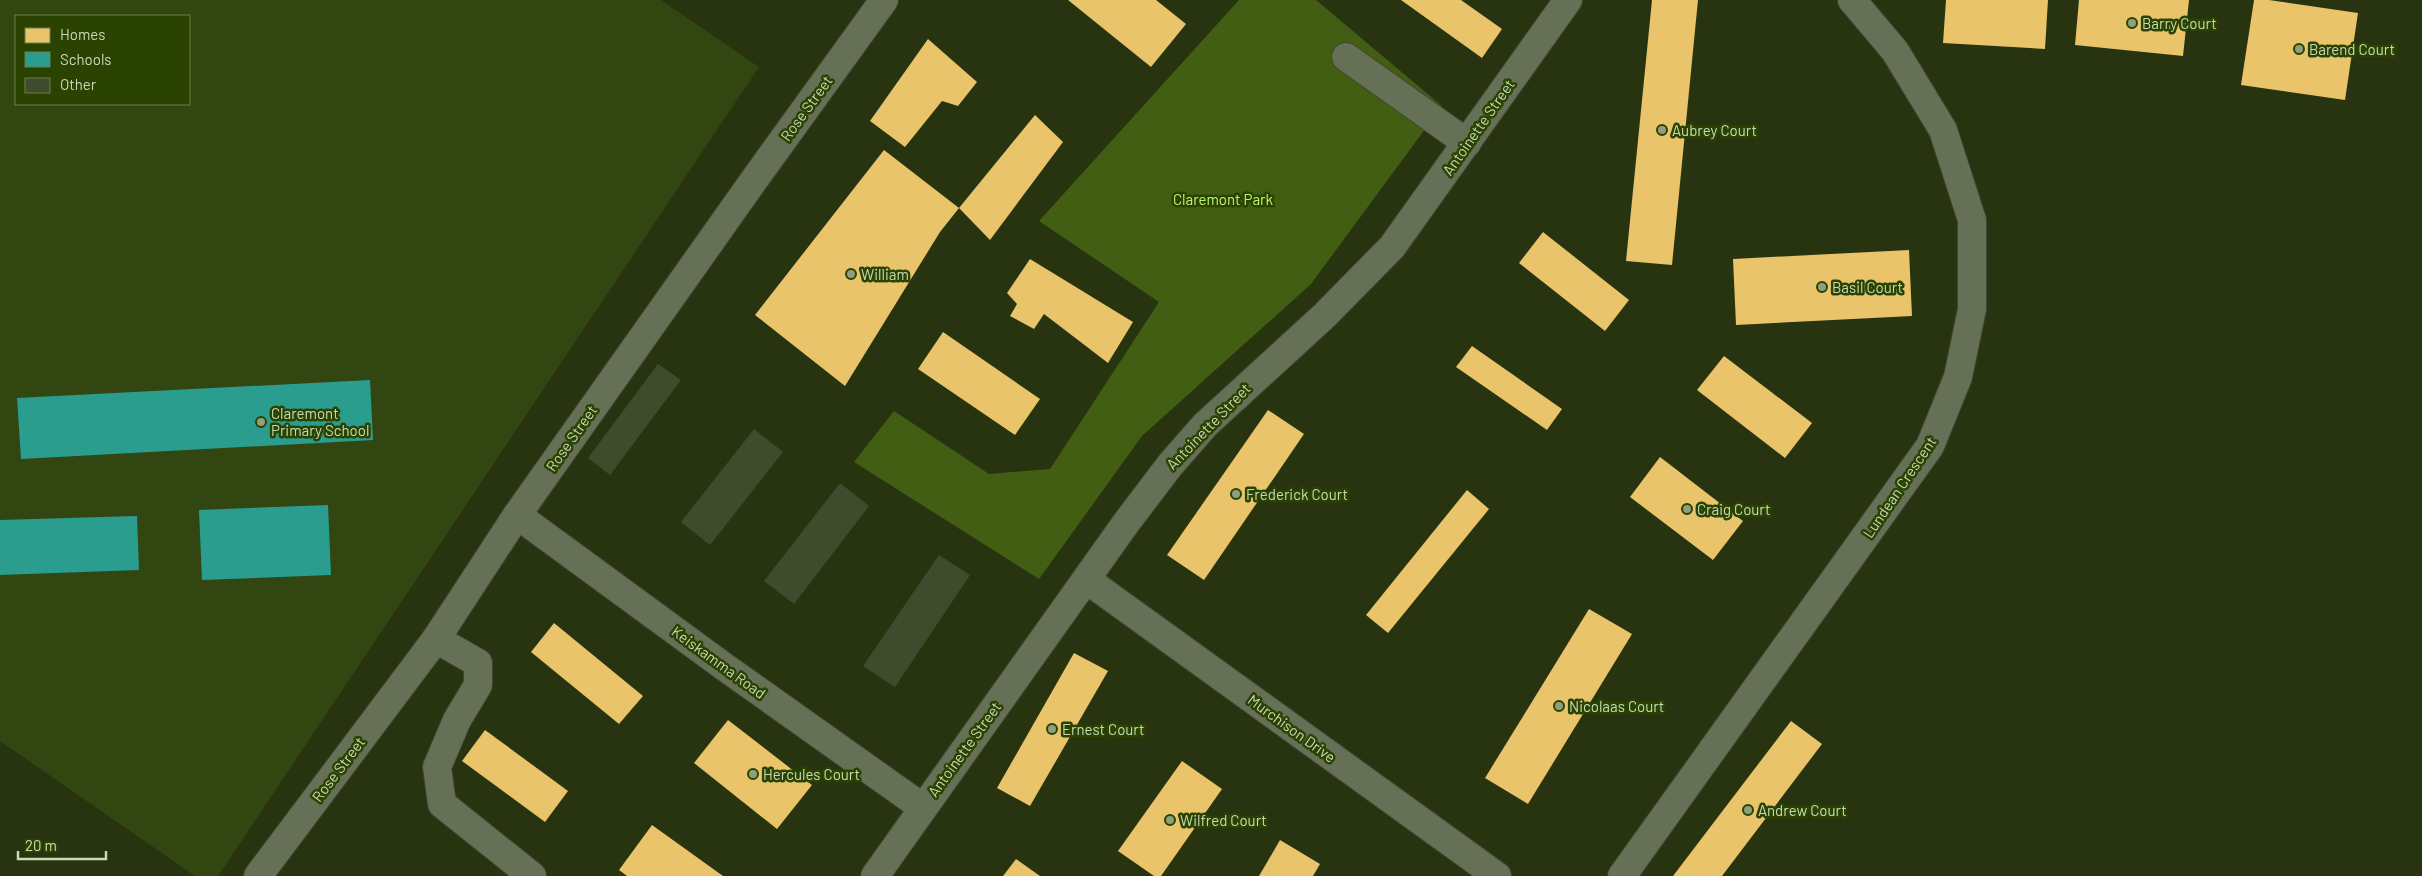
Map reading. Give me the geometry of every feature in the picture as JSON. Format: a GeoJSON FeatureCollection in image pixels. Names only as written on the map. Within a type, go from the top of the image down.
{"type":"FeatureCollection","features":[{"type":"Feature","properties":{"kind":"street","name":"Rose Street"},"geometry":{"type":"LineString","coordinates":[[258,876],[436,639],[517,515],[884,0]]}},
{"type":"Feature","properties":{"kind":"street","name":"Antoinette Street"},"geometry":{"type":"LineString","coordinates":[[875,876],[922,807],[1087,580],[1126,523],[1170,465],[1205,425],[1324,316],[1392,247],[1568,0]]}},
{"type":"Feature","properties":{"kind":"street","name":"Lundean Crescent"},"geometry":{"type":"LineString","coordinates":[[1622,876],[1930,446],[1944,416],[1958,377],[1972,308],[1972,220],[1943,130],[1895,51],[1852,0]]}},
{"type":"Feature","properties":{"kind":"street"},"geometry":{"type":"LineString","coordinates":[[1346,57],[1467,143]]}},
{"type":"Feature","properties":{"kind":"street","name":"Keiskamma Road"},"geometry":{"type":"LineString","coordinates":[[517,515],[726,668],[922,807]]}},
{"type":"Feature","properties":{"kind":"street","name":"Murchison Drive"},"geometry":{"type":"LineString","coordinates":[[1087,580],[1497,876]]}},
{"type":"Feature","properties":{"kind":"street"},"geometry":{"type":"LineString","coordinates":[[436,639],[478,663],[478,685],[457,720],[437,766],[442,804],[532,876]]}},
{"type":"Feature","properties":{"kind":"shaded area","name":"Claremont Primary School"},"geometry":{"type":"Polygon","coordinates":[[[0,0],[661,0],[759,67],[218,876],[195,876],[0,741],[0,0]]]}},
{"type":"Feature","properties":{"kind":"green space","name":"Claremont Park"},"geometry":{"type":"Polygon","coordinates":[[[1239,0],[1316,0],[1442,106],[1311,284],[1142,436],[1039,579],[854,462],[894,411],[989,474],[1050,469],[1159,302],[1039,221],[1239,0]]]}},
{"type":"Feature","properties":{"kind":"building: Homes"},"geometry":{"type":"Polygon","coordinates":[[[1068,0],[1156,0],[1186,24],[1151,67],[1068,0]]]}},
{"type":"Feature","properties":{"kind":"building: Homes"},"geometry":{"type":"Polygon","coordinates":[[[1401,0],[1461,0],[1502,29],[1482,58],[1401,0]]]}},
{"type":"Feature","properties":{"kind":"building: Homes","name":"Aubrey Court"},"geometry":{"type":"Polygon","coordinates":[[[1652,0],[1698,0],[1672,265],[1626,261],[1652,0]]]}},
{"type":"Feature","properties":{"kind":"building: Homes"},"geometry":{"type":"Polygon","coordinates":[[[1946,0],[2048,0],[2045,49],[1943,43],[1946,0]]]}},
{"type":"Feature","properties":{"kind":"building: Homes","name":"Barry Court"},"geometry":{"type":"Polygon","coordinates":[[[2079,0],[2189,0],[2183,56],[2075,45],[2079,0]]]}},
{"type":"Feature","properties":{"kind":"building: Homes","name":"Barend Court"},"geometry":{"type":"Polygon","coordinates":[[[2254,0],[2269,0],[2358,13],[2345,100],[2241,85],[2254,0]]]}},
{"type":"Feature","properties":{"kind":"building: Homes"},"geometry":{"type":"Polygon","coordinates":[[[928,39],[977,82],[958,106],[942,101],[905,147],[870,121],[928,39]]]}},
{"type":"Feature","properties":{"kind":"building: Homes"},"geometry":{"type":"Polygon","coordinates":[[[1035,115],[1063,142],[990,240],[959,208],[1035,115]]]}},
{"type":"Feature","properties":{"kind":"building: Homes","name":"William"},"geometry":{"type":"Polygon","coordinates":[[[884,150],[959,208],[940,232],[845,386],[755,315],[884,150]]]}},
{"type":"Feature","properties":{"kind":"building: Homes"},"geometry":{"type":"Polygon","coordinates":[[[1543,232],[1629,300],[1605,331],[1519,263],[1543,232]]]}},
{"type":"Feature","properties":{"kind":"building: Homes","name":"Basil Court"},"geometry":{"type":"Polygon","coordinates":[[[1909,250],[1912,316],[1736,325],[1733,259],[1909,250]]]}},
{"type":"Feature","properties":{"kind":"building: Homes"},"geometry":{"type":"Polygon","coordinates":[[[1030,259],[1133,322],[1108,363],[1044,314],[1034,329],[1010,316],[1017,304],[1007,293],[1030,259]]]}},
{"type":"Feature","properties":{"kind":"building: Homes"},"geometry":{"type":"Polygon","coordinates":[[[943,332],[1040,399],[1015,435],[918,369],[943,332]]]}},
{"type":"Feature","properties":{"kind":"building: Homes"},"geometry":{"type":"Polygon","coordinates":[[[1472,346],[1562,409],[1547,430],[1456,367],[1472,346]]]}},
{"type":"Feature","properties":{"kind":"building: Homes"},"geometry":{"type":"Polygon","coordinates":[[[1724,356],[1812,423],[1785,458],[1697,390],[1724,356]]]}},
{"type":"Feature","properties":{"kind":"building: Homes","name":"Frederick Court"},"geometry":{"type":"Polygon","coordinates":[[[1268,410],[1304,434],[1204,580],[1167,555],[1268,410]]]}},
{"type":"Feature","properties":{"kind":"building: Homes","name":"Craig Court"},"geometry":{"type":"Polygon","coordinates":[[[1660,457],[1743,521],[1713,560],[1630,497],[1660,457]]]}},
{"type":"Feature","properties":{"kind":"building: Homes"},"geometry":{"type":"Polygon","coordinates":[[[1467,490],[1489,509],[1388,633],[1366,615],[1467,490]]]}},
{"type":"Feature","properties":{"kind":"building: Homes","name":"Nicolaas Court"},"geometry":{"type":"Polygon","coordinates":[[[1589,609],[1632,634],[1528,804],[1485,778],[1589,609]]]}},
{"type":"Feature","properties":{"kind":"building: Homes"},"geometry":{"type":"Polygon","coordinates":[[[554,623],[643,696],[619,724],[531,652],[554,623]]]}},
{"type":"Feature","properties":{"kind":"building: Homes","name":"Ernest Court"},"geometry":{"type":"Polygon","coordinates":[[[1074,653],[1108,671],[1030,806],[997,788],[1074,653]]]}},
{"type":"Feature","properties":{"kind":"building: Homes","name":"Hercules Court"},"geometry":{"type":"Polygon","coordinates":[[[728,720],[812,785],[777,829],[694,763],[728,720]]]}},
{"type":"Feature","properties":{"kind":"building: Homes","name":"Andrew Court"},"geometry":{"type":"Polygon","coordinates":[[[1791,721],[1822,744],[1722,876],[1673,876],[1791,721]]]}},
{"type":"Feature","properties":{"kind":"building: Homes"},"geometry":{"type":"Polygon","coordinates":[[[485,730],[568,791],[545,822],[462,761],[485,730]]]}},
{"type":"Feature","properties":{"kind":"building: Homes","name":"Wilfred Court"},"geometry":{"type":"Polygon","coordinates":[[[1182,761],[1222,789],[1161,876],[1154,876],[1118,851],[1182,761]]]}},
{"type":"Feature","properties":{"kind":"building: Homes"},"geometry":{"type":"Polygon","coordinates":[[[652,825],[723,876],[627,876],[619,870],[652,825]]]}},
{"type":"Feature","properties":{"kind":"building: Homes"},"geometry":{"type":"Polygon","coordinates":[[[1280,840],[1320,864],[1313,876],[1259,876],[1280,840]]]}},
{"type":"Feature","properties":{"kind":"building: Homes"},"geometry":{"type":"Polygon","coordinates":[[[1016,859],[1040,876],[1003,876],[1016,859]]]}},
{"type":"Feature","properties":{"kind":"building: Schools"},"geometry":{"type":"Polygon","coordinates":[[[370,380],[373,440],[21,459],[17,398],[370,380]]]}},
{"type":"Feature","properties":{"kind":"building: Schools"},"geometry":{"type":"Polygon","coordinates":[[[328,505],[331,575],[202,580],[199,510],[328,505]]]}},
{"type":"Feature","properties":{"kind":"building: Schools"},"geometry":{"type":"Polygon","coordinates":[[[137,516],[139,570],[0,575],[0,520],[137,516]]]}},
{"type":"Feature","properties":{"kind":"building: Other"},"geometry":{"type":"Polygon","coordinates":[[[658,364],[681,380],[610,475],[588,458],[658,364]]]}},
{"type":"Feature","properties":{"kind":"building: Other"},"geometry":{"type":"Polygon","coordinates":[[[754,429],[783,452],[710,545],[681,522],[754,429]]]}},
{"type":"Feature","properties":{"kind":"building: Other"},"geometry":{"type":"Polygon","coordinates":[[[840,483],[869,506],[794,604],[764,581],[840,483]]]}},
{"type":"Feature","properties":{"kind":"building: Other"},"geometry":{"type":"Polygon","coordinates":[[[939,555],[970,575],[895,687],[863,666],[939,555]]]}},
{"type":"Feature","properties":{"kind":"place","name":"Barry Court"},"geometry":{"type":"Point","coordinates":[2132,23]}},
{"type":"Feature","properties":{"kind":"place","name":"Barend Court"},"geometry":{"type":"Point","coordinates":[2299,49]}},
{"type":"Feature","properties":{"kind":"place","name":"Aubrey Court"},"geometry":{"type":"Point","coordinates":[1662,130]}},
{"type":"Feature","properties":{"kind":"place","name":"William"},"geometry":{"type":"Point","coordinates":[851,274]}},
{"type":"Feature","properties":{"kind":"place","name":"Basil Court"},"geometry":{"type":"Point","coordinates":[1822,287]}},
{"type":"Feature","properties":{"kind":"place","name":"Claremont Primary School"},"geometry":{"type":"Point","coordinates":[261,422]}},
{"type":"Feature","properties":{"kind":"place","name":"Frederick Court"},"geometry":{"type":"Point","coordinates":[1236,494]}},
{"type":"Feature","properties":{"kind":"place","name":"Craig Court"},"geometry":{"type":"Point","coordinates":[1687,509]}},
{"type":"Feature","properties":{"kind":"place","name":"Nicolaas Court"},"geometry":{"type":"Point","coordinates":[1559,706]}},
{"type":"Feature","properties":{"kind":"place","name":"Ernest Court"},"geometry":{"type":"Point","coordinates":[1052,729]}},
{"type":"Feature","properties":{"kind":"place","name":"Hercules Court"},"geometry":{"type":"Point","coordinates":[753,774]}},
{"type":"Feature","properties":{"kind":"place","name":"Andrew Court"},"geometry":{"type":"Point","coordinates":[1748,810]}},
{"type":"Feature","properties":{"kind":"place","name":"Wilfred Court"},"geometry":{"type":"Point","coordinates":[1170,820]}}]}
